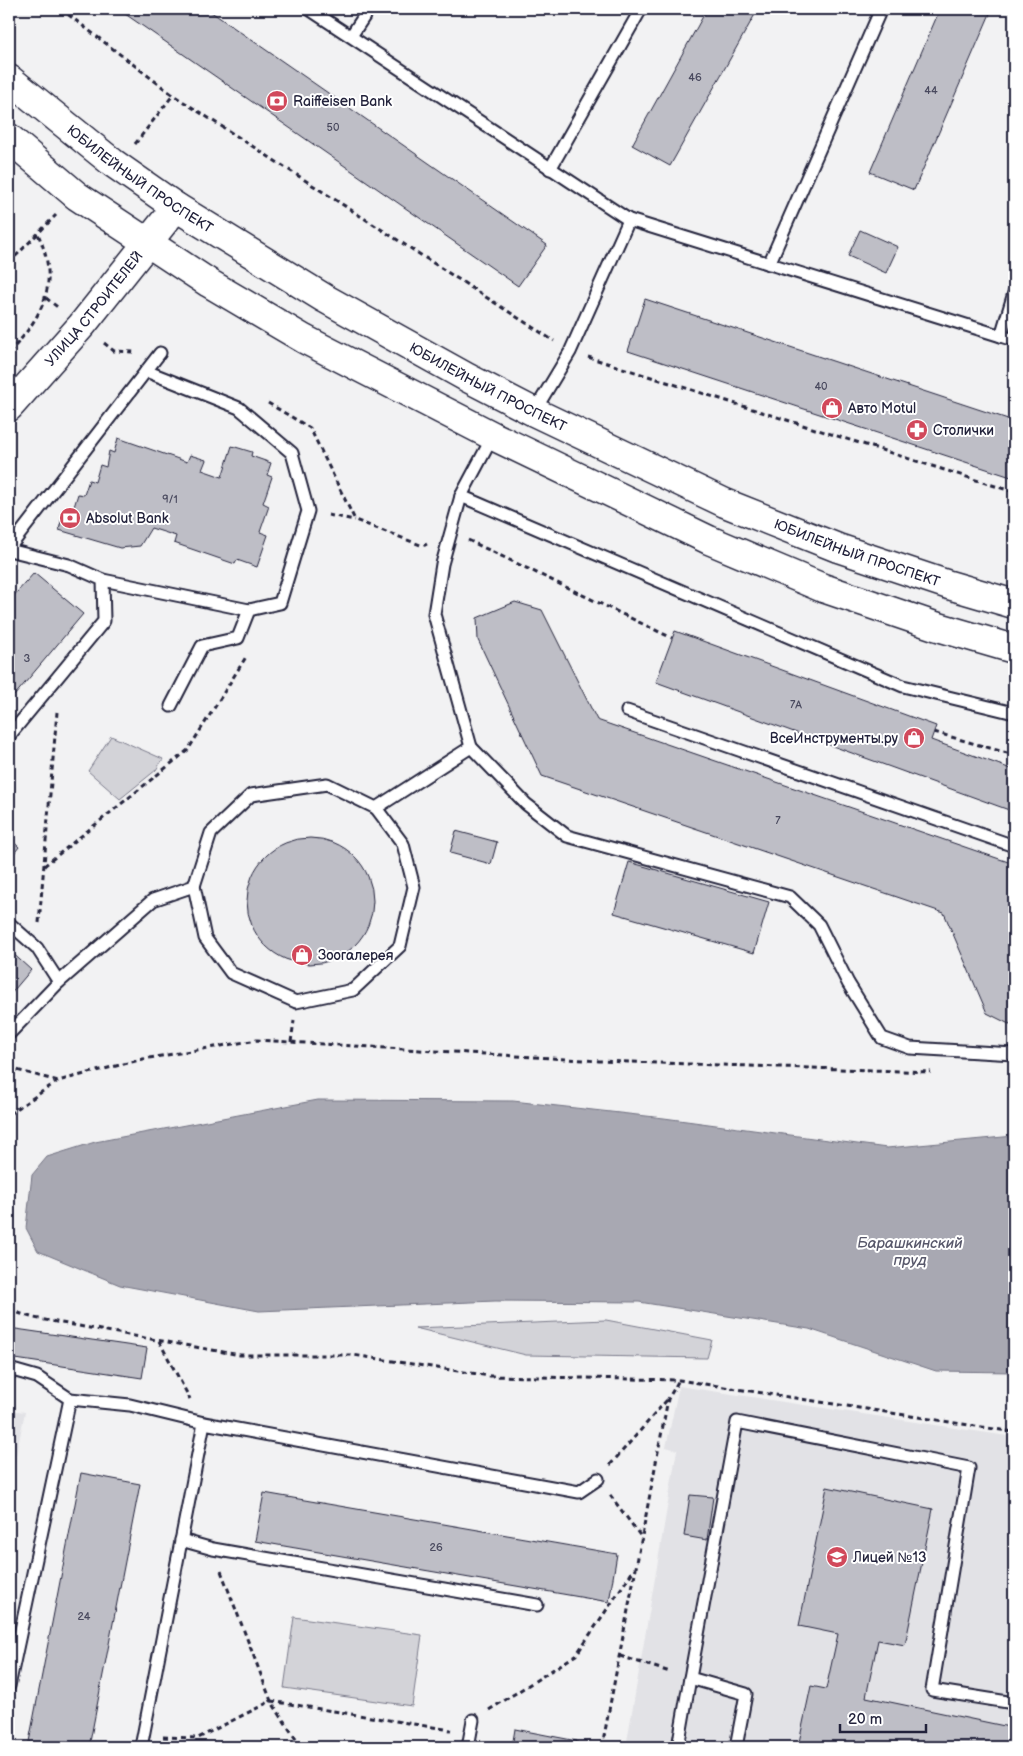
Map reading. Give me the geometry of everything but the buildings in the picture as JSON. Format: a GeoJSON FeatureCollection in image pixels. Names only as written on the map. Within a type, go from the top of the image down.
{"type":"FeatureCollection","features":[{"type":"Feature","properties":{"kind":"main road","name":"ЮБИЛЕЙНЫЙ ПРОСПЕКТ"},"geometry":{"type":"LineString","coordinates":[[9,79],[114,163],[176,206],[324,298],[534,412],[743,510],[838,548],[948,585],[1014,604]]}},
{"type":"Feature","properties":{"kind":"main road"},"geometry":{"type":"LineString","coordinates":[[9,138],[77,196],[209,283],[304,339],[493,436],[709,540],[823,588],[935,626],[1014,649]]}},
{"type":"Feature","properties":{"kind":"main road","name":"УЛИЦА СТРОИТЕЛЕЙ"},"geometry":{"type":"LineString","coordinates":[[9,407],[82,325],[176,206]]}},
{"type":"Feature","properties":{"kind":"lane"},"geometry":{"type":"LineString","coordinates":[[309,9],[629,220],[1014,340]]}},
{"type":"Feature","properties":{"kind":"lane"},"geometry":{"type":"LineString","coordinates":[[351,36],[369,9]]}},
{"type":"Feature","properties":{"kind":"lane"},"geometry":{"type":"LineString","coordinates":[[550,168],[641,9]]}},
{"type":"Feature","properties":{"kind":"lane"},"geometry":{"type":"LineString","coordinates":[[769,264],[881,9]]}},
{"type":"Feature","properties":{"kind":"lane"},"geometry":{"type":"LineString","coordinates":[[534,412],[570,352],[629,220]]}},
{"type":"Feature","properties":{"kind":"lane"},"geometry":{"type":"LineString","coordinates":[[1001,336],[1014,293]]}},
{"type":"Feature","properties":{"kind":"lane"},"geometry":{"type":"LineString","coordinates":[[146,371],[239,408],[292,453],[308,511],[280,603],[249,610],[103,580],[69,566],[9,549],[146,371],[160,353]]}},
{"type":"Feature","properties":{"kind":"lane"},"geometry":{"type":"LineString","coordinates":[[493,436],[461,496],[442,564],[434,614],[471,747],[526,804],[567,836],[790,897],[819,926],[848,983],[882,1038],[910,1048],[1014,1054]]}},
{"type":"Feature","properties":{"kind":"lane"},"geometry":{"type":"LineString","coordinates":[[461,496],[903,686],[1014,713]]}},
{"type":"Feature","properties":{"kind":"lane"},"geometry":{"type":"LineString","coordinates":[[9,736],[104,621],[103,580]]}},
{"type":"Feature","properties":{"kind":"lane"},"geometry":{"type":"LineString","coordinates":[[171,706],[202,646],[238,638],[249,610]]}},
{"type":"Feature","properties":{"kind":"lane"},"geometry":{"type":"LineString","coordinates":[[627,711],[1014,846]]}},
{"type":"Feature","properties":{"kind":"lane"},"geometry":{"type":"LineString","coordinates":[[376,808],[471,747]]}},
{"type":"Feature","properties":{"kind":"lane"},"geometry":{"type":"LineString","coordinates":[[327,784],[376,808],[403,844],[414,887],[400,946],[353,990],[296,1002],[231,973],[205,938],[194,886],[211,834],[251,795],[327,784]]}},
{"type":"Feature","properties":{"kind":"lane"},"geometry":{"type":"LineString","coordinates":[[9,1034],[59,982],[153,900],[194,886]]}},
{"type":"Feature","properties":{"kind":"lane"},"geometry":{"type":"LineString","coordinates":[[9,923],[37,948],[59,982]]}},
{"type":"Feature","properties":{"kind":"lane"},"geometry":{"type":"LineString","coordinates":[[9,1370],[37,1377],[70,1399],[130,1405],[204,1423],[579,1492],[598,1479]]}},
{"type":"Feature","properties":{"kind":"lane"},"geometry":{"type":"LineString","coordinates":[[9,1686],[70,1399]]}},
{"type":"Feature","properties":{"kind":"lane"},"geometry":{"type":"LineString","coordinates":[[678,1747],[737,1422],[969,1468],[932,1690],[1014,1704]]}},
{"type":"Feature","properties":{"kind":"lane"},"geometry":{"type":"LineString","coordinates":[[142,1742],[204,1423]]}},
{"type":"Feature","properties":{"kind":"lane"},"geometry":{"type":"LineString","coordinates":[[181,1540],[213,1549],[537,1605]]}},
{"type":"Feature","properties":{"kind":"lane"},"geometry":{"type":"LineString","coordinates":[[690,1678],[746,1694],[736,1747]]}},
{"type":"Feature","properties":{"kind":"lane"},"geometry":{"type":"LineString","coordinates":[[468,1747],[473,1720]]}},
{"type":"Feature","properties":{"kind":"path"},"geometry":{"type":"LineString","coordinates":[[61,9],[173,95]]}},
{"type":"Feature","properties":{"kind":"path"},"geometry":{"type":"LineString","coordinates":[[9,353],[34,321],[46,298],[47,260],[37,232]]}},
{"type":"Feature","properties":{"kind":"path"},"geometry":{"type":"LineString","coordinates":[[46,298],[114,351],[160,353]]}},
{"type":"Feature","properties":{"kind":"path"},"geometry":{"type":"LineString","coordinates":[[261,399],[310,428],[355,520]]}},
{"type":"Feature","properties":{"kind":"path"},"geometry":{"type":"LineString","coordinates":[[308,511],[355,520],[423,546],[451,532],[672,638]]}},
{"type":"Feature","properties":{"kind":"path"},"geometry":{"type":"LineString","coordinates":[[44,866],[188,750],[249,652]]}},
{"type":"Feature","properties":{"kind":"path"},"geometry":{"type":"LineString","coordinates":[[37,948],[60,674]]}},
{"type":"Feature","properties":{"kind":"path"},"geometry":{"type":"LineString","coordinates":[[934,732],[1014,754]]}},
{"type":"Feature","properties":{"kind":"path"},"geometry":{"type":"LineString","coordinates":[[9,1114],[58,1081],[143,1059],[257,1040],[600,1061],[935,1072]]}},
{"type":"Feature","properties":{"kind":"path"},"geometry":{"type":"LineString","coordinates":[[9,1068],[58,1081]]}},
{"type":"Feature","properties":{"kind":"path"},"geometry":{"type":"LineString","coordinates":[[9,1310],[34,1318],[240,1355],[353,1355],[490,1376],[679,1380],[1014,1432]]}},
{"type":"Feature","properties":{"kind":"path"},"geometry":{"type":"LineString","coordinates":[[159,1341],[204,1423]]}},
{"type":"Feature","properties":{"kind":"path"},"geometry":{"type":"LineString","coordinates":[[642,1538],[598,1479],[668,1400],[679,1380]]}},
{"type":"Feature","properties":{"kind":"path"},"geometry":{"type":"LineString","coordinates":[[602,1747],[668,1400]]}},
{"type":"Feature","properties":{"kind":"path"},"geometry":{"type":"LineString","coordinates":[[213,1549],[272,1701],[301,1747]]}},
{"type":"Feature","properties":{"kind":"path"},"geometry":{"type":"LineString","coordinates":[[473,1720],[576,1655],[637,1565]]}},
{"type":"Feature","properties":{"kind":"path"},"geometry":{"type":"LineString","coordinates":[[620,1656],[690,1678]]}},
{"type":"Feature","properties":{"kind":"path"},"geometry":{"type":"LineString","coordinates":[[142,1742],[198,1738],[272,1701],[471,1734]]}},
{"type":"Feature","properties":{"kind":"shaded area"},"geometry":{"type":"Polygon","coordinates":[[[111,736],[163,759],[156,770],[120,799],[88,771],[111,736]]]}},
{"type":"Feature","properties":{"kind":"shaded area"},"geometry":{"type":"Polygon","coordinates":[[[606,1320],[712,1340],[707,1358],[526,1355],[415,1328],[606,1320]]]}},
{"type":"Feature","properties":{"kind":"shaded area","name":"Лицей №13"},"geometry":{"type":"Polygon","coordinates":[[[679,1386],[1014,1437],[1014,1747],[626,1747],[677,1450],[666,1447],[679,1386]]]}},
{"type":"Feature","properties":{"kind":"shaded area"},"geometry":{"type":"Polygon","coordinates":[[[9,1410],[25,1412],[9,1489],[9,1410]]]}},
{"type":"Feature","properties":{"kind":"shaded area"},"geometry":{"type":"Polygon","coordinates":[[[294,1617],[422,1635],[412,1706],[284,1688],[294,1617]]]}},
{"type":"Feature","properties":{"kind":"water","name":"Барашкинский пруд"},"geometry":{"type":"Polygon","coordinates":[[[318,1100],[513,1101],[664,1118],[887,1148],[1014,1136],[1014,1372],[936,1371],[809,1329],[639,1302],[495,1301],[259,1311],[120,1285],[38,1251],[26,1228],[32,1175],[47,1157],[95,1142],[318,1100]]]}},
{"type":"Feature","properties":{"kind":"place","name":"Raiffeisen Bank"},"geometry":{"type":"Point","coordinates":[277,101]}},
{"type":"Feature","properties":{"kind":"place","name":"Авто Motul"},"geometry":{"type":"Point","coordinates":[832,408]}},
{"type":"Feature","properties":{"kind":"place","name":"Столички"},"geometry":{"type":"Point","coordinates":[917,430]}},
{"type":"Feature","properties":{"kind":"place","name":"Absolut Bank"},"geometry":{"type":"Point","coordinates":[70,518]}},
{"type":"Feature","properties":{"kind":"place","name":"ВсеИнструменты.ру"},"geometry":{"type":"Point","coordinates":[914,738]}},
{"type":"Feature","properties":{"kind":"place","name":"Зоогалерея"},"geometry":{"type":"Point","coordinates":[302,955]}},
{"type":"Feature","properties":{"kind":"place","name":"Лицей №13"},"geometry":{"type":"Point","coordinates":[837,1557]}}]}
